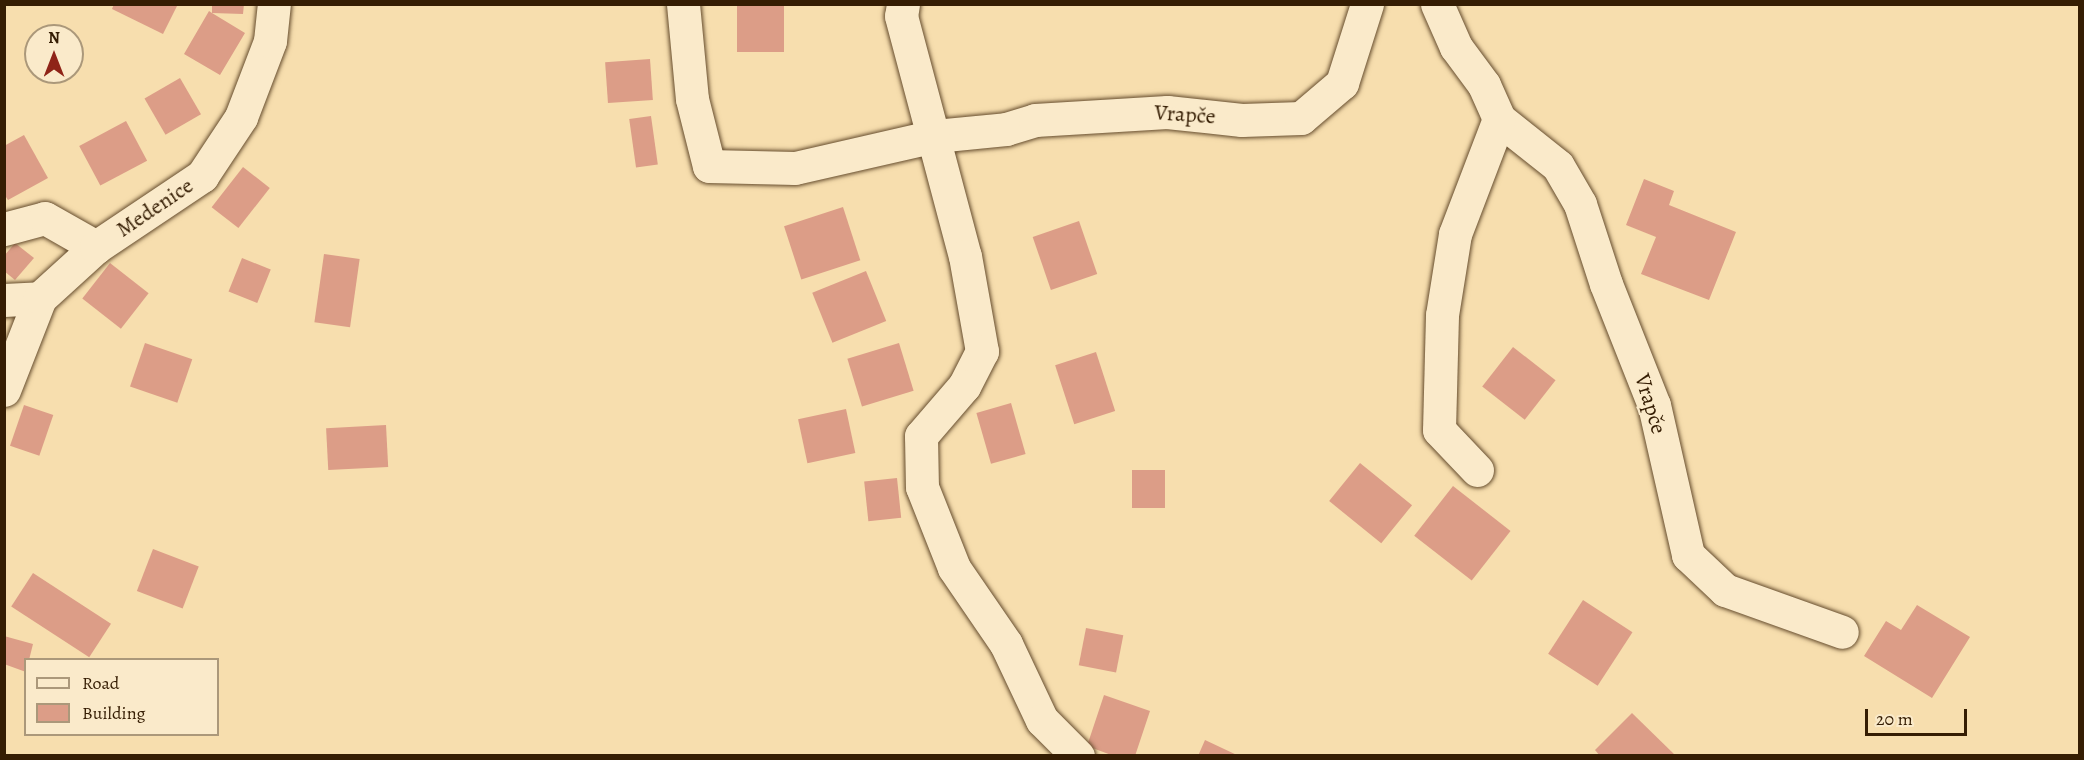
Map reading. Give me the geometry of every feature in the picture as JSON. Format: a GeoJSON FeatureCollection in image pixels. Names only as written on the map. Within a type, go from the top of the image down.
{"type":"FeatureCollection","features":[{"type":"Feature","properties":{"kind":"street","name":"Medenice"},"geometry":{"type":"LineString","coordinates":[[4,390],[40,298],[96,247],[202,176],[241,117],[270,41],[274,4]]}},
{"type":"Feature","properties":{"kind":"street","name":"Vrapče"},"geometry":{"type":"LineString","coordinates":[[683,4],[692,99],[709,166],[795,168],[935,136],[1006,129],[1035,120],[1167,111],[1242,120],[1300,118],[1342,83],[1367,4]]}},
{"type":"Feature","properties":{"kind":"street"},"geometry":{"type":"LineString","coordinates":[[903,4],[901,16],[935,136],[965,256],[982,351],[964,386],[921,436],[922,487],[954,568],[1006,644],[1042,720],[1078,756]]}},
{"type":"Feature","properties":{"kind":"street","name":"Vrapče"},"geometry":{"type":"LineString","coordinates":[[1437,4],[1456,47],[1484,85],[1499,119],[1558,166],[1580,204],[1606,284],[1654,405],[1688,555],[1725,590],[1842,632]]}},
{"type":"Feature","properties":{"kind":"street"},"geometry":{"type":"LineString","coordinates":[[1476,470],[1439,430],[1442,315],[1455,234],[1499,119]]}},
{"type":"Feature","properties":{"kind":"street"},"geometry":{"type":"LineString","coordinates":[[4,229],[45,218],[96,247]]}},
{"type":"Feature","properties":{"kind":"street"},"geometry":{"type":"LineString","coordinates":[[4,300],[40,298]]}},
{"type":"Feature","properties":{"kind":"building"},"geometry":{"type":"Polygon","coordinates":[[[114,4],[178,4],[163,34],[112,9],[114,4]]]}},
{"type":"Feature","properties":{"kind":"building"},"geometry":{"type":"Polygon","coordinates":[[[212,4],[244,4],[243,14],[212,13],[212,4]]]}},
{"type":"Feature","properties":{"kind":"building"},"geometry":{"type":"Polygon","coordinates":[[[737,4],[784,4],[784,52],[737,52],[737,4]]]}},
{"type":"Feature","properties":{"kind":"building"},"geometry":{"type":"Polygon","coordinates":[[[209,11],[245,33],[220,75],[184,54],[209,11]]]}},
{"type":"Feature","properties":{"kind":"building"},"geometry":{"type":"Polygon","coordinates":[[[650,59],[653,100],[608,103],[605,62],[650,59]]]}},
{"type":"Feature","properties":{"kind":"building"},"geometry":{"type":"Polygon","coordinates":[[[180,78],[201,114],[165,135],[144,98],[180,78]]]}},
{"type":"Feature","properties":{"kind":"building"},"geometry":{"type":"Polygon","coordinates":[[[651,116],[658,165],[636,168],[629,119],[651,116]]]}},
{"type":"Feature","properties":{"kind":"building"},"geometry":{"type":"Polygon","coordinates":[[[126,121],[147,161],[100,186],[79,146],[126,121]]]}},
{"type":"Feature","properties":{"kind":"building"},"geometry":{"type":"Polygon","coordinates":[[[24,135],[48,178],[8,200],[4,194],[4,146],[24,135]]]}},
{"type":"Feature","properties":{"kind":"building"},"geometry":{"type":"Polygon","coordinates":[[[243,167],[270,188],[238,228],[212,207],[243,167]]]}},
{"type":"Feature","properties":{"kind":"building"},"geometry":{"type":"Polygon","coordinates":[[[1644,179],[1674,191],[1669,205],[1736,232],[1709,300],[1641,274],[1656,237],[1626,225],[1644,179]]]}},
{"type":"Feature","properties":{"kind":"building"},"geometry":{"type":"Polygon","coordinates":[[[843,207],[860,260],[801,279],[784,226],[843,207]]]}},
{"type":"Feature","properties":{"kind":"building"},"geometry":{"type":"Polygon","coordinates":[[[1079,221],[1097,274],[1051,290],[1033,237],[1079,221]]]}},
{"type":"Feature","properties":{"kind":"building"},"geometry":{"type":"Polygon","coordinates":[[[15,243],[34,258],[15,280],[4,271],[4,256],[15,243]]]}},
{"type":"Feature","properties":{"kind":"building"},"geometry":{"type":"Polygon","coordinates":[[[324,254],[360,259],[350,327],[314,322],[324,254]]]}},
{"type":"Feature","properties":{"kind":"building"},"geometry":{"type":"Polygon","coordinates":[[[242,258],[271,270],[257,303],[229,291],[242,258]]]}},
{"type":"Feature","properties":{"kind":"building"},"geometry":{"type":"Polygon","coordinates":[[[110,263],[149,293],[121,329],[82,298],[110,263]]]}},
{"type":"Feature","properties":{"kind":"building"},"geometry":{"type":"Polygon","coordinates":[[[866,271],[886,321],[832,343],[812,293],[866,271]]]}},
{"type":"Feature","properties":{"kind":"building"},"geometry":{"type":"Polygon","coordinates":[[[145,343],[192,359],[177,403],[130,386],[145,343]]]}},
{"type":"Feature","properties":{"kind":"building"},"geometry":{"type":"Polygon","coordinates":[[[899,343],[914,391],[862,407],[847,359],[899,343]]]}},
{"type":"Feature","properties":{"kind":"building"},"geometry":{"type":"Polygon","coordinates":[[[1513,347],[1556,380],[1525,420],[1482,386],[1513,347]]]}},
{"type":"Feature","properties":{"kind":"building"},"geometry":{"type":"Polygon","coordinates":[[[1096,352],[1115,411],[1074,424],[1055,365],[1096,352]]]}},
{"type":"Feature","properties":{"kind":"building"},"geometry":{"type":"Polygon","coordinates":[[[1011,403],[1026,454],[991,464],[976,413],[1011,403]]]}},
{"type":"Feature","properties":{"kind":"building"},"geometry":{"type":"Polygon","coordinates":[[[24,405],[53,415],[39,456],[10,446],[24,405]]]}},
{"type":"Feature","properties":{"kind":"building"},"geometry":{"type":"Polygon","coordinates":[[[846,409],[855,453],[807,463],[798,419],[846,409]]]}},
{"type":"Feature","properties":{"kind":"building"},"geometry":{"type":"Polygon","coordinates":[[[386,425],[388,467],[328,470],[326,428],[386,425]]]}},
{"type":"Feature","properties":{"kind":"building"},"geometry":{"type":"Polygon","coordinates":[[[1360,463],[1412,505],[1381,543],[1329,501],[1360,463]]]}},
{"type":"Feature","properties":{"kind":"building"},"geometry":{"type":"Polygon","coordinates":[[[1132,470],[1165,470],[1165,508],[1132,508],[1132,470]]]}},
{"type":"Feature","properties":{"kind":"building"},"geometry":{"type":"Polygon","coordinates":[[[897,478],[901,518],[868,521],[864,481],[897,478]]]}},
{"type":"Feature","properties":{"kind":"building"},"geometry":{"type":"Polygon","coordinates":[[[1453,486],[1511,531],[1472,581],[1414,536],[1453,486]]]}},
{"type":"Feature","properties":{"kind":"building"},"geometry":{"type":"Polygon","coordinates":[[[153,549],[199,567],[183,609],[137,591],[153,549]]]}},
{"type":"Feature","properties":{"kind":"building"},"geometry":{"type":"Polygon","coordinates":[[[33,573],[111,624],[89,657],[11,607],[33,573]]]}},
{"type":"Feature","properties":{"kind":"building"},"geometry":{"type":"Polygon","coordinates":[[[1583,600],[1632,632],[1598,686],[1548,654],[1583,600]]]}},
{"type":"Feature","properties":{"kind":"building"},"geometry":{"type":"Polygon","coordinates":[[[1917,605],[1970,637],[1932,698],[1864,656],[1886,621],[1901,630],[1917,605]]]}},
{"type":"Feature","properties":{"kind":"building"},"geometry":{"type":"Polygon","coordinates":[[[1086,628],[1123,635],[1116,673],[1079,665],[1086,628]]]}},
{"type":"Feature","properties":{"kind":"building"},"geometry":{"type":"Polygon","coordinates":[[[4,636],[33,644],[30,658],[24,658],[24,671],[4,664],[4,636]]]}},
{"type":"Feature","properties":{"kind":"building"},"geometry":{"type":"Polygon","coordinates":[[[1104,695],[1150,711],[1135,756],[1114,756],[1087,746],[1104,695]]]}},
{"type":"Feature","properties":{"kind":"building"},"geometry":{"type":"Polygon","coordinates":[[[1632,713],[1676,756],[1600,756],[1595,750],[1632,713]]]}},
{"type":"Feature","properties":{"kind":"building"},"geometry":{"type":"Polygon","coordinates":[[[1205,740],[1239,756],[1198,756],[1205,740]]]}}]}
